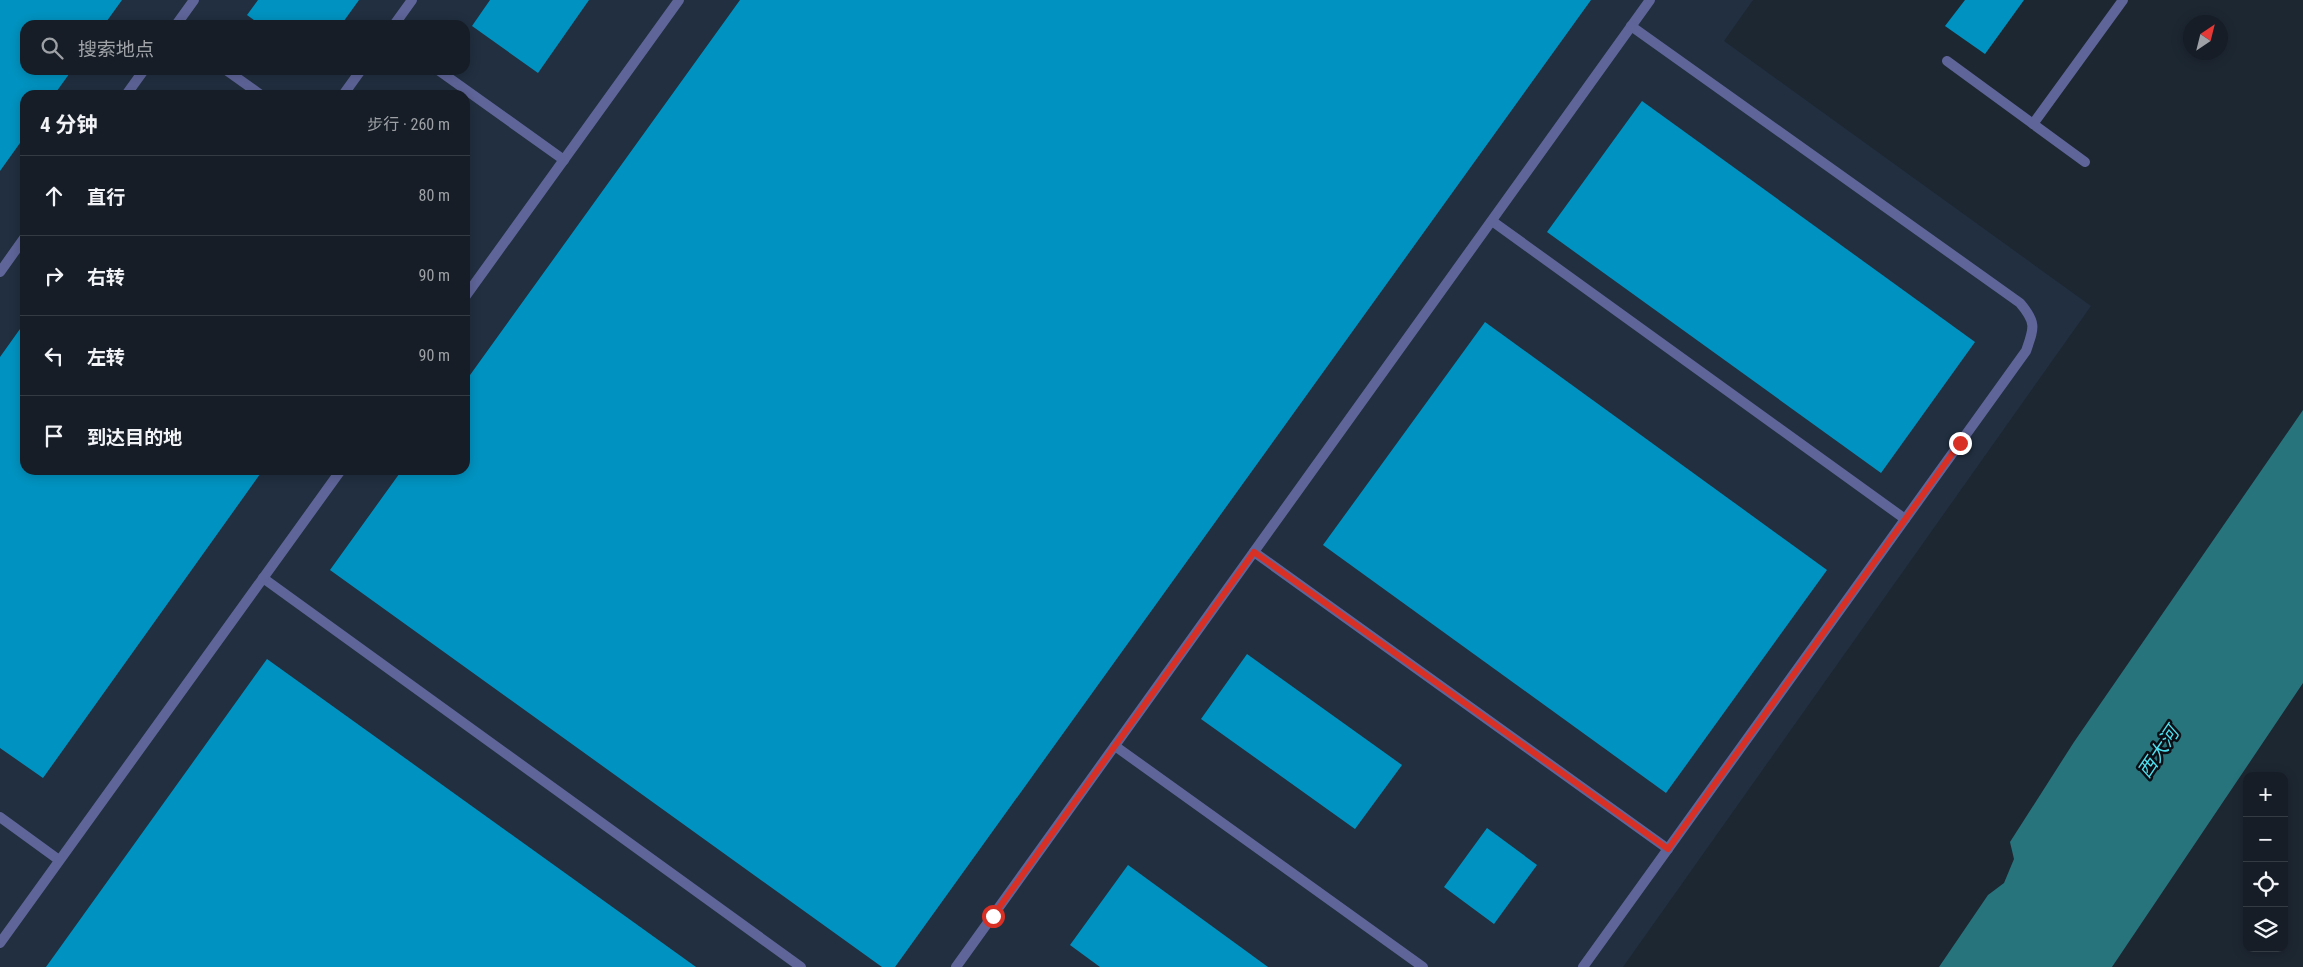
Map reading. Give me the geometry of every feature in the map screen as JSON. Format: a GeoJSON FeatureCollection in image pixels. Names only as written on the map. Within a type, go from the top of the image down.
{"type":"FeatureCollection","features":[{"type":"Feature","properties":{"kind":"lane"},"geometry":{"type":"LineString","coordinates":[[180,20],[194,0]]}},
{"type":"Feature","properties":{"kind":"lane"},"geometry":{"type":"LineString","coordinates":[[398,20],[412,0]]}},
{"type":"Feature","properties":{"kind":"lane"},"geometry":{"type":"LineString","coordinates":[[470,290],[679,0]]}},
{"type":"Feature","properties":{"kind":"lane"},"geometry":{"type":"LineString","coordinates":[[961,965],[1115,746],[1650,0]]}},
{"type":"Feature","properties":{"kind":"lane"},"geometry":{"type":"LineString","coordinates":[[2033,124],[2123,0]]}},
{"type":"Feature","properties":{"kind":"lane"},"geometry":{"type":"LineString","coordinates":[[1583,967],[2026,351],[2032,332],[2031,316],[2020,303],[1631,26]]}},
{"type":"Feature","properties":{"kind":"lane"},"geometry":{"type":"LineString","coordinates":[[1947,60],[2085,162]]}},
{"type":"Feature","properties":{"kind":"lane"},"geometry":{"type":"LineString","coordinates":[[130,90],[140,75]]}},
{"type":"Feature","properties":{"kind":"lane"},"geometry":{"type":"LineString","coordinates":[[233,75],[254,90]]}},
{"type":"Feature","properties":{"kind":"lane"},"geometry":{"type":"LineString","coordinates":[[347,90],[357,75]]}},
{"type":"Feature","properties":{"kind":"lane"},"geometry":{"type":"LineString","coordinates":[[445,75],[466,90]]}},
{"type":"Feature","properties":{"kind":"lane"},"geometry":{"type":"LineString","coordinates":[[470,93],[564,160]]}},
{"type":"Feature","properties":{"kind":"lane"},"geometry":{"type":"LineString","coordinates":[[1492,221],[1905,519]]}},
{"type":"Feature","properties":{"kind":"lane"},"geometry":{"type":"LineString","coordinates":[[0,272],[20,244]]}},
{"type":"Feature","properties":{"kind":"lane"},"geometry":{"type":"LineString","coordinates":[[0,943],[337,475]]}},
{"type":"Feature","properties":{"kind":"lane"},"geometry":{"type":"LineString","coordinates":[[1254,552],[1668,849]]}},
{"type":"Feature","properties":{"kind":"lane"},"geometry":{"type":"LineString","coordinates":[[263,578],[801,967]]}},
{"type":"Feature","properties":{"kind":"lane"},"geometry":{"type":"LineString","coordinates":[[1115,746],[1423,967]]}},
{"type":"Feature","properties":{"kind":"lane"},"geometry":{"type":"LineString","coordinates":[[0,818],[59,860]]}},
{"type":"Feature","properties":{"kind":"shaded area"},"geometry":{"type":"Polygon","coordinates":[[[0,0],[1753,0],[1724,41],[2091,306],[1623,967],[0,967],[0,0]]]}},
{"type":"Feature","properties":{"kind":"water","name":"西大河"},"geometry":{"type":"Polygon","coordinates":[[[2303,410],[2303,683],[2112,967],[1939,967],[1988,895],[2004,883],[2014,859],[2010,842],[2074,742],[2303,410]]]}},
{"type":"Feature","properties":{"kind":"building"},"geometry":{"type":"Polygon","coordinates":[[[0,0],[122,0],[108,20],[20,20],[20,75],[68,75],[58,90],[20,90],[20,143],[0,171],[0,0]]]}},
{"type":"Feature","properties":{"kind":"building"},"geometry":{"type":"Polygon","coordinates":[[[258,0],[359,0],[345,20],[254,20],[247,15],[258,0]]]}},
{"type":"Feature","properties":{"kind":"building"},"geometry":{"type":"Polygon","coordinates":[[[490,0],[589,0],[538,73],[472,26],[490,0]]]}},
{"type":"Feature","properties":{"kind":"building"},"geometry":{"type":"Polygon","coordinates":[[[740,0],[1591,0],[895,967],[882,967],[330,570],[398,475],[470,475],[470,375],[740,0]]]}},
{"type":"Feature","properties":{"kind":"building"},"geometry":{"type":"Polygon","coordinates":[[[1965,0],[2024,0],[1985,54],[1945,26],[1965,0]]]}},
{"type":"Feature","properties":{"kind":"building"},"geometry":{"type":"Polygon","coordinates":[[[1642,101],[1975,342],[1881,473],[1547,232],[1642,101]]]}},
{"type":"Feature","properties":{"kind":"building"},"geometry":{"type":"Polygon","coordinates":[[[1485,322],[1827,570],[1666,793],[1323,545],[1485,322]]]}},
{"type":"Feature","properties":{"kind":"building"},"geometry":{"type":"Polygon","coordinates":[[[20,329],[20,475],[259,475],[43,778],[0,748],[0,357],[20,329]]]}},
{"type":"Feature","properties":{"kind":"building"},"geometry":{"type":"Polygon","coordinates":[[[1247,654],[1402,765],[1355,829],[1201,719],[1247,654]]]}},
{"type":"Feature","properties":{"kind":"building"},"geometry":{"type":"Polygon","coordinates":[[[267,659],[696,967],[46,967],[267,659]]]}},
{"type":"Feature","properties":{"kind":"building"},"geometry":{"type":"Polygon","coordinates":[[[1487,828],[1537,865],[1494,924],[1444,887],[1487,828]]]}},
{"type":"Feature","properties":{"kind":"building"},"geometry":{"type":"Polygon","coordinates":[[[1128,865],[1268,967],[1100,967],[1070,945],[1128,865]]]}},
{"type":"Feature","properties":{"kind":"route"},"geometry":{"type":"LineString","coordinates":[[993,916],[1254,552],[1668,849],[1960,443]]}}]}
